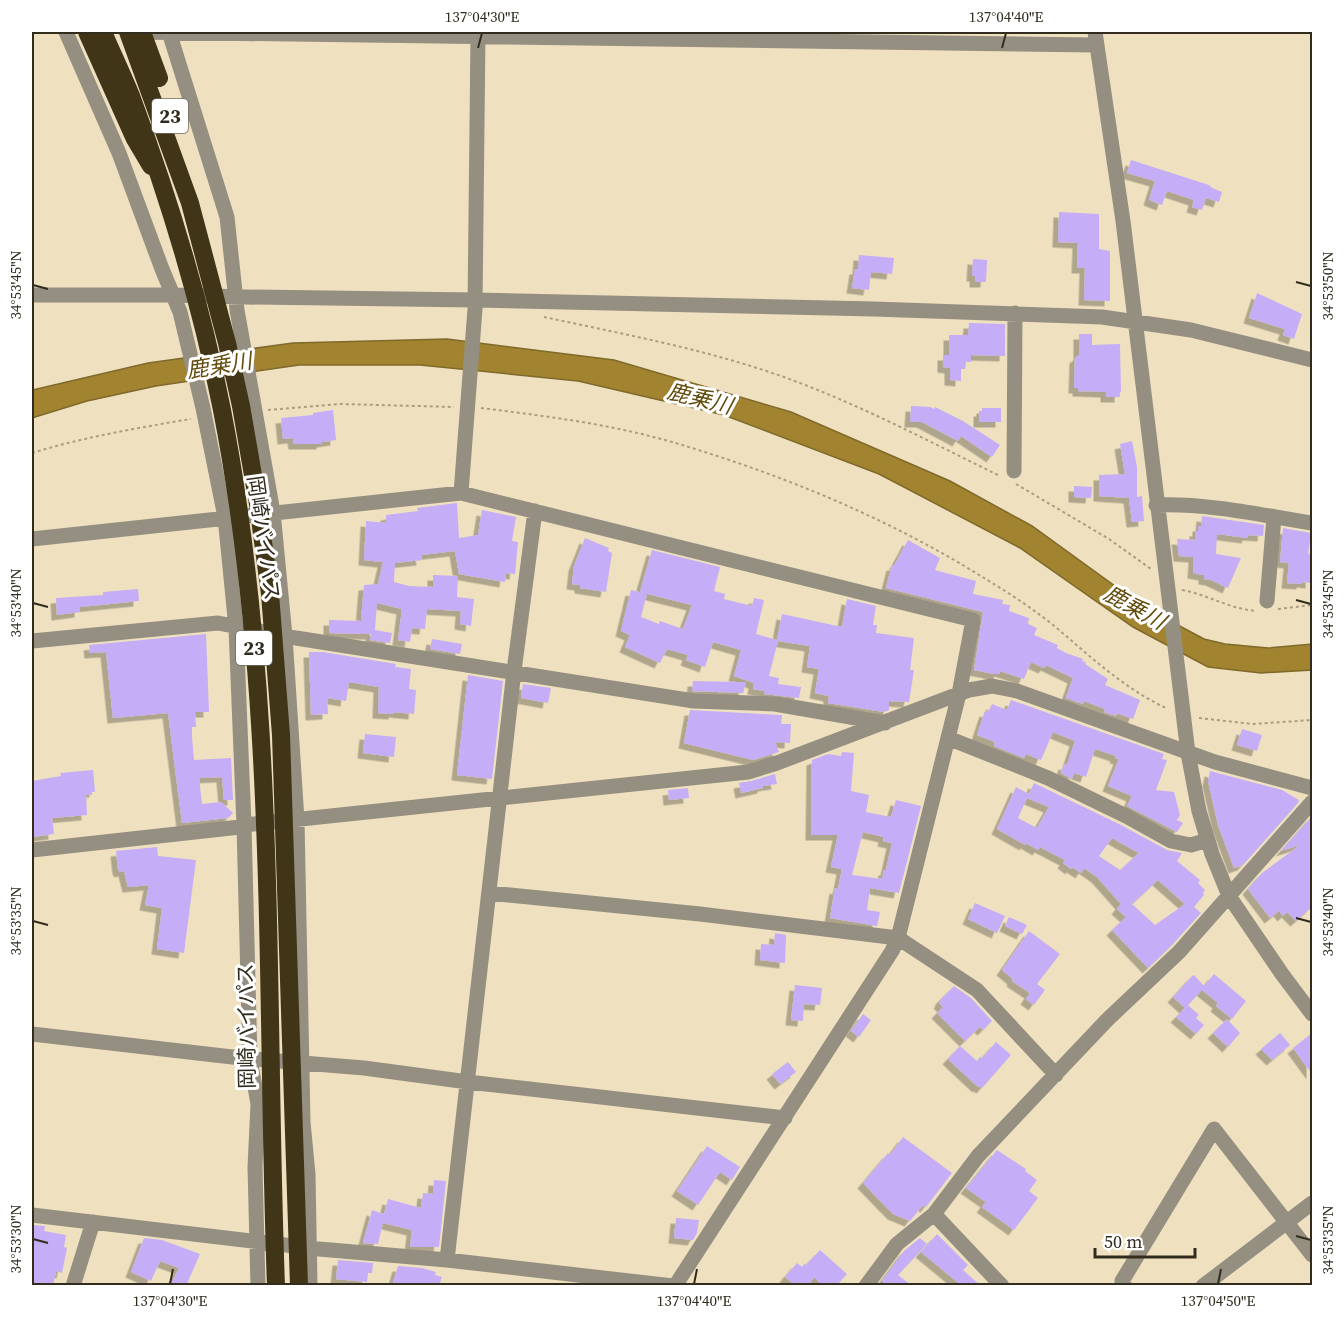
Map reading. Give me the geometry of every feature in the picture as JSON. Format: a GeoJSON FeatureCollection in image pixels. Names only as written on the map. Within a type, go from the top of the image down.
{"type":"FeatureCollection","features":[{"type":"Feature","properties":{"kind":"highway","name":"23"},"geometry":{"type":"LineString","coordinates":[[87,32],[135,139],[162,186]]}},
{"type":"Feature","properties":{"kind":"highway","name":"岡崎バイパス"},"geometry":{"type":"LineString","coordinates":[[103,32],[130,94],[194,286],[222,408],[238,502],[250,597],[262,759],[276,1286]]}},
{"type":"Feature","properties":{"kind":"highway","name":"岡崎バイパス"},"geometry":{"type":"LineString","coordinates":[[128,32],[190,203],[227,343],[241,406],[258,504],[270,594],[281,735],[299,1286]]}},
{"type":"Feature","properties":{"kind":"highway","name":"23"},"geometry":{"type":"LineString","coordinates":[[142,32],[160,80],[190,203]]}},
{"type":"Feature","properties":{"kind":"street"},"geometry":{"type":"LineString","coordinates":[[66,32],[119,153],[182,322],[204,412],[225,517],[236,628],[250,1059],[258,1104],[255,1167],[258,1286]]}},
{"type":"Feature","properties":{"kind":"street"},"geometry":{"type":"LineString","coordinates":[[122,32],[1096,38],[1123,221],[1133,320],[1156,505],[1169,588],[1180,693],[1199,811],[1229,896],[1312,1014]]}},
{"type":"Feature","properties":{"kind":"street"},"geometry":{"type":"LineString","coordinates":[[169,32],[227,217],[236,303],[273,512],[285,636],[297,820],[303,1122],[308,1174],[310,1286]]}},
{"type":"Feature","properties":{"kind":"street"},"geometry":{"type":"LineString","coordinates":[[461,493],[475,307],[478,35]]}},
{"type":"Feature","properties":{"kind":"street"},"geometry":{"type":"LineString","coordinates":[[32,295],[172,295],[236,303],[1015,313],[1133,320],[1191,330],[1312,360]]}},
{"type":"Feature","properties":{"kind":"street"},"geometry":{"type":"LineString","coordinates":[[1014,471],[1015,313]]}},
{"type":"Feature","properties":{"kind":"street"},"geometry":{"type":"LineString","coordinates":[[32,539],[461,493],[974,620],[948,738],[898,938],[892,951],[785,1118],[674,1286],[553,1279],[447,1260],[311,1248],[32,1215]]}},
{"type":"Feature","properties":{"kind":"street"},"geometry":{"type":"LineString","coordinates":[[1156,505],[1174,504],[1312,523]]}},
{"type":"Feature","properties":{"kind":"street"},"geometry":{"type":"LineString","coordinates":[[447,1260],[514,671],[535,511]]}},
{"type":"Feature","properties":{"kind":"street"},"geometry":{"type":"LineString","coordinates":[[1266,608],[1274,517]]}},
{"type":"Feature","properties":{"kind":"street"},"geometry":{"type":"LineString","coordinates":[[32,641],[218,623],[236,628],[694,701],[775,704],[885,723]]}},
{"type":"Feature","properties":{"kind":"street"},"geometry":{"type":"LineString","coordinates":[[32,850],[244,825],[748,772],[981,687],[1004,687],[1188,753],[1312,788]]}},
{"type":"Feature","properties":{"kind":"street"},"geometry":{"type":"LineString","coordinates":[[948,738],[1048,778],[1171,841],[1191,845],[1208,840]]}},
{"type":"Feature","properties":{"kind":"street"},"geometry":{"type":"LineString","coordinates":[[866,1286],[897,1244],[934,1214],[978,1156],[1107,1020],[1179,952],[1312,802]]}},
{"type":"Feature","properties":{"kind":"street"},"geometry":{"type":"LineString","coordinates":[[489,892],[898,938],[977,990],[1056,1075]]}},
{"type":"Feature","properties":{"kind":"street"},"geometry":{"type":"LineString","coordinates":[[32,1034],[250,1059],[364,1068],[785,1118]]}},
{"type":"Feature","properties":{"kind":"street"},"geometry":{"type":"LineString","coordinates":[[1125,1286],[1122,1281],[1214,1129],[1312,1255]]}},
{"type":"Feature","properties":{"kind":"street"},"geometry":{"type":"LineString","coordinates":[[1203,1286],[1312,1203]]}},
{"type":"Feature","properties":{"kind":"street"},"geometry":{"type":"LineString","coordinates":[[934,1214],[1002,1286]]}},
{"type":"Feature","properties":{"kind":"street"},"geometry":{"type":"LineString","coordinates":[[74,1286],[93,1222]]}},
{"type":"Feature","properties":{"kind":"path"},"geometry":{"type":"LineString","coordinates":[[543,316],[696,350],[780,376],[854,405],[1019,486],[1109,539],[1154,570],[1169,588],[1193,592],[1226,606],[1266,608],[1312,605]]}},
{"type":"Feature","properties":{"kind":"path"},"geometry":{"type":"LineString","coordinates":[[256,408],[468,402],[559,418],[671,442],[790,481],[911,536],[968,568],[1022,603],[1056,628],[1124,685],[1147,699],[1183,715],[1253,724],[1312,720]]}},
{"type":"Feature","properties":{"kind":"path"},"geometry":{"type":"LineString","coordinates":[[32,453],[60,444],[204,412]]}},
{"type":"Feature","properties":{"kind":"water","name":"鹿乗川"},"geometry":{"type":"Polygon","coordinates":[[[447,339],[614,360],[791,412],[950,481],[1032,526],[1144,607],[1204,639],[1225,644],[1268,648],[1312,644],[1312,670],[1261,673],[1208,667],[1133,627],[1020,548],[879,474],[724,415],[578,381],[420,365],[299,365],[156,386],[87,401],[32,418],[32,390],[148,363],[293,343],[447,339]]]}},
{"type":"Feature","properties":{"kind":"building"},"geometry":{"type":"Polygon","coordinates":[[[1131,160],[1209,185],[1222,192],[1219,202],[1206,198],[1202,210],[1192,207],[1194,200],[1167,191],[1162,205],[1149,200],[1155,181],[1127,173],[1131,160]]]}},
{"type":"Feature","properties":{"kind":"building"},"geometry":{"type":"Polygon","coordinates":[[[1059,212],[1099,214],[1099,249],[1110,251],[1110,301],[1084,300],[1085,268],[1077,268],[1078,243],[1058,242],[1059,212]]]}},
{"type":"Feature","properties":{"kind":"building"},"geometry":{"type":"Polygon","coordinates":[[[859,255],[894,258],[892,274],[871,272],[869,290],[852,288],[855,269],[858,269],[859,255]]]}},
{"type":"Feature","properties":{"kind":"building"},"geometry":{"type":"Polygon","coordinates":[[[973,259],[987,260],[986,282],[975,282],[975,276],[972,276],[973,259]]]}},
{"type":"Feature","properties":{"kind":"building"},"geometry":{"type":"Polygon","coordinates":[[[1257,293],[1302,314],[1294,339],[1283,335],[1285,329],[1249,318],[1257,293]]]}},
{"type":"Feature","properties":{"kind":"building"},"geometry":{"type":"Polygon","coordinates":[[[969,323],[1005,324],[1005,356],[971,355],[971,362],[966,362],[965,369],[961,369],[961,381],[950,380],[950,368],[943,367],[943,355],[949,355],[949,335],[968,335],[969,323]]]}},
{"type":"Feature","properties":{"kind":"building"},"geometry":{"type":"Polygon","coordinates":[[[1079,334],[1092,334],[1092,345],[1120,344],[1120,397],[1106,397],[1106,392],[1078,391],[1078,388],[1074,388],[1075,358],[1079,355],[1079,334]]]}},
{"type":"Feature","properties":{"kind":"building"},"geometry":{"type":"Polygon","coordinates":[[[911,406],[934,409],[935,407],[963,421],[1000,445],[992,457],[961,436],[958,441],[922,422],[910,422],[911,406]]]}},
{"type":"Feature","properties":{"kind":"building"},"geometry":{"type":"Polygon","coordinates":[[[982,408],[1001,408],[1001,422],[979,422],[979,411],[982,411],[982,408]]]}},
{"type":"Feature","properties":{"kind":"building"},"geometry":{"type":"Polygon","coordinates":[[[333,410],[336,440],[322,442],[322,444],[294,444],[293,438],[283,439],[281,418],[313,415],[313,413],[333,410]]]}},
{"type":"Feature","properties":{"kind":"building"},"geometry":{"type":"Polygon","coordinates":[[[1132,441],[1137,467],[1137,497],[1142,496],[1144,521],[1132,522],[1129,498],[1099,496],[1099,475],[1125,474],[1120,444],[1132,441]]]}},
{"type":"Feature","properties":{"kind":"building"},"geometry":{"type":"Polygon","coordinates":[[[1074,486],[1092,487],[1091,498],[1074,497],[1074,486]]]}},
{"type":"Feature","properties":{"kind":"building"},"geometry":{"type":"Polygon","coordinates":[[[457,503],[459,538],[478,535],[482,510],[516,517],[512,541],[518,542],[515,574],[506,573],[505,582],[459,574],[455,551],[421,555],[422,560],[395,563],[394,582],[409,586],[433,587],[433,575],[458,576],[457,597],[474,599],[471,626],[460,624],[461,611],[427,609],[425,629],[412,628],[410,642],[398,640],[402,609],[377,603],[375,630],[392,633],[390,643],[370,640],[371,634],[329,633],[329,620],[361,621],[364,585],[378,584],[383,562],[364,560],[366,521],[386,523],[386,515],[457,503]]]}},
{"type":"Feature","properties":{"kind":"building"},"geometry":{"type":"Polygon","coordinates":[[[1202,516],[1264,525],[1263,536],[1248,535],[1247,538],[1217,534],[1216,554],[1241,558],[1228,588],[1204,579],[1204,575],[1193,573],[1194,557],[1179,556],[1177,539],[1195,540],[1195,531],[1198,531],[1198,526],[1201,526],[1202,516]]]}},
{"type":"Feature","properties":{"kind":"building"},"geometry":{"type":"Polygon","coordinates":[[[1283,528],[1311,533],[1308,554],[1312,554],[1311,583],[1287,583],[1289,563],[1280,562],[1283,528]]]}},
{"type":"Feature","properties":{"kind":"building"},"geometry":{"type":"Polygon","coordinates":[[[585,538],[609,548],[608,551],[612,553],[606,592],[580,588],[580,585],[572,584],[574,566],[585,538]]]}},
{"type":"Feature","properties":{"kind":"building"},"geometry":{"type":"Polygon","coordinates":[[[908,540],[940,558],[935,570],[976,581],[973,594],[1003,600],[1002,604],[1010,605],[1009,611],[1029,618],[1028,624],[1037,628],[1034,635],[1058,645],[1057,648],[1066,653],[1083,659],[1085,664],[1108,679],[1105,685],[1140,700],[1133,719],[1117,713],[1116,716],[1104,712],[1105,709],[1084,701],[1083,704],[1066,698],[1073,678],[1046,665],[1044,668],[1031,662],[1024,679],[1000,671],[999,674],[994,674],[974,670],[983,612],[886,588],[892,565],[894,566],[908,540]]]}},
{"type":"Feature","properties":{"kind":"building"},"geometry":{"type":"Polygon","coordinates":[[[652,550],[720,567],[714,591],[725,594],[724,599],[752,606],[754,598],[764,600],[756,634],[777,640],[782,614],[842,627],[847,599],[876,606],[873,625],[877,625],[876,633],[914,638],[910,670],[914,670],[909,702],[889,701],[889,710],[884,712],[828,703],[829,696],[815,693],[819,669],[807,667],[810,646],[778,641],[769,676],[779,678],[778,684],[801,687],[799,698],[764,694],[765,691],[753,689],[754,683],[734,676],[741,650],[713,642],[705,667],[686,660],[688,655],[667,649],[660,663],[625,647],[630,635],[621,631],[631,590],[647,594],[641,617],[659,624],[660,621],[683,629],[692,605],[640,592],[652,550]]]}},
{"type":"Feature","properties":{"kind":"building"},"geometry":{"type":"Polygon","coordinates":[[[138,589],[139,601],[80,607],[80,612],[57,615],[56,598],[103,595],[103,592],[138,589]]]}},
{"type":"Feature","properties":{"kind":"building"},"geometry":{"type":"Polygon","coordinates":[[[206,634],[209,712],[195,712],[196,727],[192,727],[194,760],[231,758],[233,800],[224,800],[222,777],[199,778],[202,804],[221,802],[233,813],[228,818],[182,823],[168,713],[113,718],[106,652],[90,653],[89,645],[206,634]]]}},
{"type":"Feature","properties":{"kind":"building"},"geometry":{"type":"Polygon","coordinates":[[[432,639],[462,644],[460,654],[430,649],[432,639]]]}},
{"type":"Feature","properties":{"kind":"building"},"geometry":{"type":"Polygon","coordinates":[[[309,652],[323,652],[396,664],[395,667],[411,669],[409,689],[416,690],[414,714],[378,713],[379,687],[349,682],[346,701],[327,698],[328,714],[311,715],[309,652]]]}},
{"type":"Feature","properties":{"kind":"building"},"geometry":{"type":"Polygon","coordinates":[[[468,675],[503,681],[492,779],[457,775],[468,675]]]}},
{"type":"Feature","properties":{"kind":"building"},"geometry":{"type":"Polygon","coordinates":[[[693,681],[746,682],[743,693],[692,691],[693,681]]]}},
{"type":"Feature","properties":{"kind":"building"},"geometry":{"type":"Polygon","coordinates":[[[523,684],[551,688],[548,703],[521,698],[523,684]]]}},
{"type":"Feature","properties":{"kind":"building"},"geometry":{"type":"Polygon","coordinates":[[[1011,700],[1164,754],[1162,759],[1167,760],[1156,790],[1174,792],[1180,815],[1177,820],[1183,823],[1177,832],[1127,806],[1132,796],[1108,786],[1119,759],[1115,758],[1116,756],[1095,749],[1086,777],[1074,773],[1072,779],[1061,773],[1064,764],[1067,765],[1075,741],[1053,732],[1041,760],[1026,754],[1024,758],[994,746],[995,742],[977,735],[985,711],[988,712],[992,704],[1007,710],[1011,700]]]}},
{"type":"Feature","properties":{"kind":"building"},"geometry":{"type":"Polygon","coordinates":[[[690,710],[782,715],[781,724],[791,724],[790,743],[775,742],[779,752],[753,760],[684,743],[690,710]]]}},
{"type":"Feature","properties":{"kind":"building"},"geometry":{"type":"Polygon","coordinates":[[[1242,729],[1262,735],[1257,751],[1237,745],[1242,729]]]}},
{"type":"Feature","properties":{"kind":"building"},"geometry":{"type":"Polygon","coordinates":[[[365,734],[396,737],[394,757],[363,753],[365,734]]]}},
{"type":"Feature","properties":{"kind":"building"},"geometry":{"type":"Polygon","coordinates":[[[842,752],[854,753],[851,791],[869,795],[866,812],[891,817],[896,800],[921,806],[899,893],[870,888],[867,910],[880,912],[877,926],[830,918],[835,888],[838,889],[842,869],[831,867],[838,835],[811,835],[812,760],[828,754],[841,756],[842,752]],[[863,832],[852,875],[882,879],[892,843],[883,841],[884,837],[863,832]]]}},
{"type":"Feature","properties":{"kind":"building"},"geometry":{"type":"Polygon","coordinates":[[[93,770],[95,792],[92,792],[92,795],[86,795],[87,815],[52,818],[54,834],[32,837],[32,781],[61,776],[60,773],[93,770]]]}},
{"type":"Feature","properties":{"kind":"building"},"geometry":{"type":"Polygon","coordinates":[[[1210,771],[1282,790],[1299,800],[1243,865],[1234,868],[1218,825],[1208,781],[1210,771]]]}},
{"type":"Feature","properties":{"kind":"building"},"geometry":{"type":"Polygon","coordinates":[[[775,774],[777,784],[741,793],[739,783],[775,774]]]}},
{"type":"Feature","properties":{"kind":"building"},"geometry":{"type":"Polygon","coordinates":[[[1034,783],[1167,850],[1182,853],[1177,861],[1200,880],[1198,883],[1205,890],[1204,895],[1194,907],[1201,913],[1148,968],[1112,930],[1126,917],[1117,909],[1121,904],[1097,877],[1084,868],[1081,873],[1072,867],[1071,869],[1063,863],[1065,860],[1040,847],[1038,850],[1026,843],[1025,845],[997,829],[1016,787],[1029,794],[1034,783]],[[1027,798],[1018,818],[1037,828],[1049,807],[1027,798]],[[1112,838],[1099,856],[1120,870],[1139,853],[1112,838]],[[1158,880],[1132,904],[1155,925],[1185,904],[1158,880]]]}},
{"type":"Feature","properties":{"kind":"building"},"geometry":{"type":"Polygon","coordinates":[[[688,788],[689,798],[669,800],[668,790],[688,788]]]}},
{"type":"Feature","properties":{"kind":"building"},"geometry":{"type":"Polygon","coordinates":[[[1312,816],[1312,907],[1296,921],[1287,912],[1283,916],[1279,911],[1270,918],[1248,889],[1262,873],[1300,845],[1281,851],[1312,816]]]}},
{"type":"Feature","properties":{"kind":"building"},"geometry":{"type":"Polygon","coordinates":[[[157,847],[158,856],[196,860],[184,953],[157,949],[162,908],[145,905],[149,885],[128,887],[124,871],[120,872],[118,869],[116,851],[157,847]]]}},
{"type":"Feature","properties":{"kind":"building"},"geometry":{"type":"Polygon","coordinates":[[[975,903],[1005,916],[997,933],[968,919],[975,903]]]}},
{"type":"Feature","properties":{"kind":"building"},"geometry":{"type":"Polygon","coordinates":[[[1009,917],[1027,925],[1022,934],[1005,926],[1009,917]]]}},
{"type":"Feature","properties":{"kind":"building"},"geometry":{"type":"Polygon","coordinates":[[[1029,931],[1060,954],[1037,984],[1045,990],[1034,1005],[1026,999],[1030,993],[1012,981],[1013,979],[1002,970],[1029,931]]]}},
{"type":"Feature","properties":{"kind":"building"},"geometry":{"type":"Polygon","coordinates":[[[775,933],[786,935],[785,963],[760,960],[761,944],[774,945],[775,933]]]}},
{"type":"Feature","properties":{"kind":"building"},"geometry":{"type":"Polygon","coordinates":[[[1214,974],[1246,1001],[1232,1019],[1202,990],[1188,1005],[1199,1015],[1196,1018],[1204,1025],[1196,1034],[1176,1017],[1185,1008],[1173,997],[1192,976],[1194,975],[1204,986],[1214,974]]]}},
{"type":"Feature","properties":{"kind":"building"},"geometry":{"type":"Polygon","coordinates":[[[795,985],[822,988],[820,1005],[804,1004],[803,1021],[791,1020],[795,985]]]}},
{"type":"Feature","properties":{"kind":"building"},"geometry":{"type":"Polygon","coordinates":[[[954,986],[971,998],[992,1021],[983,1030],[980,1027],[965,1041],[937,1013],[943,1007],[939,1003],[940,1000],[954,986]]]}},
{"type":"Feature","properties":{"kind":"building"},"geometry":{"type":"Polygon","coordinates":[[[863,1014],[871,1020],[859,1037],[851,1031],[863,1014]]]}},
{"type":"Feature","properties":{"kind":"building"},"geometry":{"type":"Polygon","coordinates":[[[1227,1019],[1240,1033],[1228,1047],[1213,1033],[1227,1019]]]}},
{"type":"Feature","properties":{"kind":"building"},"geometry":{"type":"Polygon","coordinates":[[[1280,1033],[1290,1045],[1272,1060],[1261,1049],[1280,1033]]]}},
{"type":"Feature","properties":{"kind":"building"},"geometry":{"type":"Polygon","coordinates":[[[1312,1033],[1312,1074],[1293,1048],[1312,1033]]]}},
{"type":"Feature","properties":{"kind":"building"},"geometry":{"type":"Polygon","coordinates":[[[996,1042],[1011,1055],[982,1088],[978,1087],[948,1059],[960,1046],[977,1061],[996,1042]]]}},
{"type":"Feature","properties":{"kind":"building"},"geometry":{"type":"Polygon","coordinates":[[[788,1062],[796,1072],[780,1084],[772,1074],[788,1062]]]}},
{"type":"Feature","properties":{"kind":"building"},"geometry":{"type":"Polygon","coordinates":[[[903,1137],[952,1173],[926,1207],[923,1205],[910,1221],[893,1214],[863,1183],[888,1153],[890,1155],[903,1137]]]}},
{"type":"Feature","properties":{"kind":"building"},"geometry":{"type":"Polygon","coordinates":[[[707,1146],[740,1167],[732,1180],[720,1172],[698,1205],[677,1191],[707,1146]]]}},
{"type":"Feature","properties":{"kind":"building"},"geometry":{"type":"Polygon","coordinates":[[[997,1150],[1026,1169],[1025,1171],[1037,1180],[1029,1191],[1038,1198],[1014,1230],[982,1207],[986,1202],[966,1188],[997,1150]]]}},
{"type":"Feature","properties":{"kind":"building"},"geometry":{"type":"Polygon","coordinates":[[[434,1180],[446,1181],[439,1247],[410,1247],[412,1230],[383,1223],[378,1244],[363,1243],[372,1210],[384,1214],[388,1199],[421,1208],[423,1193],[433,1194],[434,1180]]]}},
{"type":"Feature","properties":{"kind":"building"},"geometry":{"type":"Polygon","coordinates":[[[676,1218],[699,1220],[697,1233],[693,1240],[674,1238],[676,1218]]]}},
{"type":"Feature","properties":{"kind":"building"},"geometry":{"type":"Polygon","coordinates":[[[32,1225],[45,1226],[44,1231],[66,1235],[64,1247],[67,1248],[62,1273],[56,1271],[53,1286],[32,1286],[32,1225]]]}},
{"type":"Feature","properties":{"kind":"building"},"geometry":{"type":"Polygon","coordinates":[[[937,1234],[968,1265],[963,1270],[981,1286],[962,1286],[921,1252],[937,1234]]]}},
{"type":"Feature","properties":{"kind":"building"},"geometry":{"type":"Polygon","coordinates":[[[144,1238],[162,1240],[200,1254],[186,1286],[170,1286],[179,1268],[160,1261],[151,1281],[131,1272],[144,1238]]]}},
{"type":"Feature","properties":{"kind":"building"},"geometry":{"type":"Polygon","coordinates":[[[920,1238],[927,1244],[898,1275],[912,1286],[887,1286],[882,1281],[904,1251],[920,1238]]]}},
{"type":"Feature","properties":{"kind":"building"},"geometry":{"type":"Polygon","coordinates":[[[820,1250],[847,1274],[836,1286],[823,1286],[814,1277],[808,1286],[796,1286],[785,1277],[797,1263],[802,1267],[806,1265],[820,1250]]]}},
{"type":"Feature","properties":{"kind":"building"},"geometry":{"type":"Polygon","coordinates":[[[338,1260],[373,1263],[372,1273],[368,1273],[367,1282],[336,1279],[338,1260]]]}},
{"type":"Feature","properties":{"kind":"building"},"geometry":{"type":"Polygon","coordinates":[[[398,1266],[436,1272],[435,1275],[442,1277],[439,1286],[392,1286],[398,1266]]]}}]}
